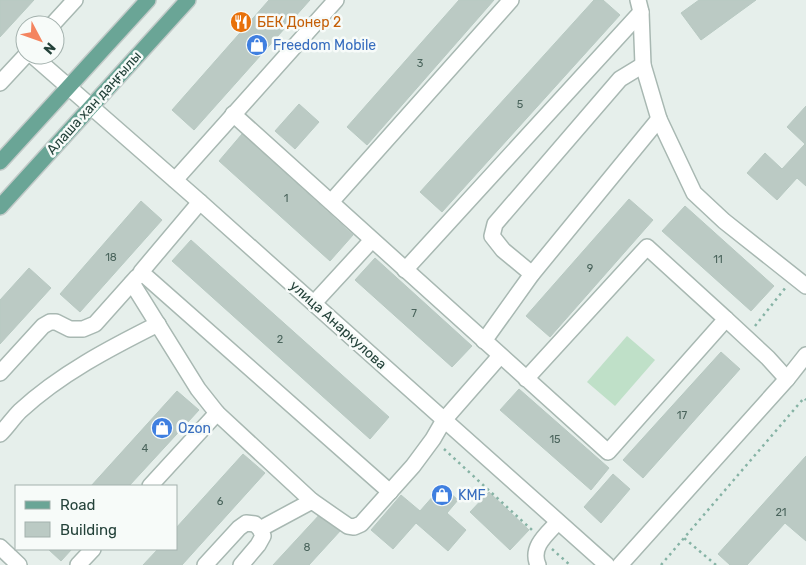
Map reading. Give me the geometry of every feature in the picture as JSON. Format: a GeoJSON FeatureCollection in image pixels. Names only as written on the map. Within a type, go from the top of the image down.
{"type":"FeatureCollection","features":[{"type":"Feature","properties":{"kind":"main road"},"geometry":{"type":"LineString","coordinates":[[0,162],[148,0]]}},
{"type":"Feature","properties":{"kind":"main road","name":"Алаша хан даңғылы"},"geometry":{"type":"LineString","coordinates":[[0,207],[188,0]]}},
{"type":"Feature","properties":{"kind":"street"},"geometry":{"type":"LineString","coordinates":[[61,15],[75,0]]}},
{"type":"Feature","properties":{"kind":"street"},"geometry":{"type":"LineString","coordinates":[[175,180],[336,0]]}},
{"type":"Feature","properties":{"kind":"street"},"geometry":{"type":"LineString","coordinates":[[330,202],[511,0]]}},
{"type":"Feature","properties":{"kind":"street"},"geometry":{"type":"LineString","coordinates":[[640,6],[643,65],[659,119],[694,193],[724,221],[800,281]]}},
{"type":"Feature","properties":{"kind":"street"},"geometry":{"type":"LineString","coordinates":[[405,270],[640,6]]}},
{"type":"Feature","properties":{"kind":"street"},"geometry":{"type":"LineString","coordinates":[[0,83],[17,65]]}},
{"type":"Feature","properties":{"kind":"street","name":"улица Анаркулова"},"geometry":{"type":"LineString","coordinates":[[44,65],[607,565]]}},
{"type":"Feature","properties":{"kind":"street"},"geometry":{"type":"LineString","coordinates":[[532,274],[503,250],[492,236],[495,224],[620,78],[643,65]]}},
{"type":"Feature","properties":{"kind":"street"},"geometry":{"type":"LineString","coordinates":[[233,114],[608,452],[726,319]]}},
{"type":"Feature","properties":{"kind":"street"},"geometry":{"type":"LineString","coordinates":[[484,341],[532,274],[659,119]]}},
{"type":"Feature","properties":{"kind":"street"},"geometry":{"type":"LineString","coordinates":[[0,372],[42,326],[50,322],[56,322],[70,329],[83,329],[95,324],[200,202]]}},
{"type":"Feature","properties":{"kind":"street"},"geometry":{"type":"LineString","coordinates":[[314,303],[372,240]]}},
{"type":"Feature","properties":{"kind":"street"},"geometry":{"type":"LineString","coordinates":[[526,380],[647,247],[746,336],[787,380]]}},
{"type":"Feature","properties":{"kind":"street"},"geometry":{"type":"LineString","coordinates":[[136,277],[158,324],[198,389],[217,414],[312,501],[348,526],[354,527],[366,519],[413,466],[444,420],[500,356]]}},
{"type":"Feature","properties":{"kind":"street"},"geometry":{"type":"LineString","coordinates":[[136,277],[390,492]]}},
{"type":"Feature","properties":{"kind":"street"},"geometry":{"type":"LineString","coordinates":[[0,434],[20,411],[67,374],[158,324]]}},
{"type":"Feature","properties":{"kind":"street"},"geometry":{"type":"LineString","coordinates":[[620,565],[787,380],[806,354]]}},
{"type":"Feature","properties":{"kind":"street"},"geometry":{"type":"LineString","coordinates":[[151,485],[217,414]]}},
{"type":"Feature","properties":{"kind":"street"},"geometry":{"type":"LineString","coordinates":[[260,529],[312,501]]}},
{"type":"Feature","properties":{"kind":"street"},"geometry":{"type":"LineString","coordinates":[[205,565],[242,525],[250,522],[263,533],[262,541],[241,565]]}},
{"type":"Feature","properties":{"kind":"street"},"geometry":{"type":"LineString","coordinates":[[538,565],[535,558],[536,549],[558,522]]}},
{"type":"Feature","properties":{"kind":"street"},"geometry":{"type":"LineString","coordinates":[[0,547],[20,565]]}},
{"type":"Feature","properties":{"kind":"street"},"geometry":{"type":"LineString","coordinates":[[78,565],[92,550]]}},
{"type":"Feature","properties":{"kind":"path"},"geometry":{"type":"LineString","coordinates":[[746,336],[800,281]]}},
{"type":"Feature","properties":{"kind":"path"},"geometry":{"type":"LineString","coordinates":[[661,565],[804,398],[806,400]]}},
{"type":"Feature","properties":{"kind":"path"},"geometry":{"type":"LineString","coordinates":[[433,439],[570,565]]}},
{"type":"Feature","properties":{"kind":"path"},"geometry":{"type":"LineString","coordinates":[[684,538],[716,565]]}},
{"type":"Feature","properties":{"kind":"green space"},"geometry":{"type":"Polygon","coordinates":[[[627,336],[655,360],[615,406],[587,382],[627,336]]]}},
{"type":"Feature","properties":{"kind":"building"},"geometry":{"type":"Polygon","coordinates":[[[0,0],[34,0],[20,15],[15,15],[15,21],[0,37],[0,0]]]}},
{"type":"Feature","properties":{"kind":"building"},"geometry":{"type":"Polygon","coordinates":[[[269,0],[310,0],[194,130],[172,110],[269,0]]]}},
{"type":"Feature","properties":{"kind":"building"},"geometry":{"type":"Polygon","coordinates":[[[459,0],[494,0],[367,145],[347,127],[459,0]]]}},
{"type":"Feature","properties":{"kind":"building"},"geometry":{"type":"Polygon","coordinates":[[[594,0],[603,0],[620,15],[442,212],[420,192],[594,0]]]}},
{"type":"Feature","properties":{"kind":"building"},"geometry":{"type":"Polygon","coordinates":[[[699,0],[756,0],[701,40],[681,13],[699,0]]]}},
{"type":"Feature","properties":{"kind":"building"},"geometry":{"type":"Polygon","coordinates":[[[299,104],[319,122],[295,149],[275,131],[299,104]]]}},
{"type":"Feature","properties":{"kind":"building"},"geometry":{"type":"Polygon","coordinates":[[[806,106],[806,186],[797,178],[777,200],[747,173],[765,153],[782,169],[805,144],[787,127],[806,106]]]}},
{"type":"Feature","properties":{"kind":"building"},"geometry":{"type":"Polygon","coordinates":[[[242,134],[353,235],[330,261],[219,161],[242,134]]]}},
{"type":"Feature","properties":{"kind":"building"},"geometry":{"type":"Polygon","coordinates":[[[629,199],[653,220],[550,337],[526,316],[629,199]]]}},
{"type":"Feature","properties":{"kind":"building"},"geometry":{"type":"Polygon","coordinates":[[[141,201],[162,220],[80,312],[60,294],[141,201]]]}},
{"type":"Feature","properties":{"kind":"building"},"geometry":{"type":"Polygon","coordinates":[[[685,206],[774,286],[751,311],[662,231],[685,206]]]}},
{"type":"Feature","properties":{"kind":"building"},"geometry":{"type":"Polygon","coordinates":[[[191,240],[389,417],[370,439],[172,261],[191,240]]]}},
{"type":"Feature","properties":{"kind":"building"},"geometry":{"type":"Polygon","coordinates":[[[375,258],[472,346],[452,367],[355,280],[375,258]]]}},
{"type":"Feature","properties":{"kind":"building"},"geometry":{"type":"Polygon","coordinates":[[[29,268],[51,288],[0,344],[0,300],[29,268]]]}},
{"type":"Feature","properties":{"kind":"building"},"geometry":{"type":"Polygon","coordinates":[[[721,352],[740,369],[643,478],[623,460],[721,352]]]}},
{"type":"Feature","properties":{"kind":"building"},"geometry":{"type":"Polygon","coordinates":[[[519,389],[609,468],[591,490],[500,410],[519,389]]]}},
{"type":"Feature","properties":{"kind":"building"},"geometry":{"type":"Polygon","coordinates":[[[177,391],[199,410],[130,485],[92,485],[177,391]]]}},
{"type":"Feature","properties":{"kind":"building"},"geometry":{"type":"Polygon","coordinates":[[[243,454],[265,473],[182,565],[143,565],[157,550],[178,550],[178,526],[243,454]]]}},
{"type":"Feature","properties":{"kind":"building"},"geometry":{"type":"Polygon","coordinates":[[[806,456],[806,541],[785,523],[747,565],[730,565],[718,554],[806,456]]]}},
{"type":"Feature","properties":{"kind":"building"},"geometry":{"type":"Polygon","coordinates":[[[613,474],[630,489],[601,523],[584,507],[613,474]]]}},
{"type":"Feature","properties":{"kind":"building"},"geometry":{"type":"Polygon","coordinates":[[[442,486],[458,500],[447,513],[466,530],[448,551],[416,523],[393,549],[371,530],[401,495],[420,511],[442,486]]]}},
{"type":"Feature","properties":{"kind":"building"},"geometry":{"type":"Polygon","coordinates":[[[489,492],[529,530],[510,550],[470,512],[489,492]]]}},
{"type":"Feature","properties":{"kind":"building"},"geometry":{"type":"Polygon","coordinates":[[[322,512],[341,530],[309,565],[273,565],[322,512]]]}},
{"type":"Feature","properties":{"kind":"building"},"geometry":{"type":"Polygon","coordinates":[[[49,550],[71,550],[61,561],[49,550]]]}},
{"type":"Feature","properties":{"kind":"place","name":"БЕК Донер 2"},"geometry":{"type":"Point","coordinates":[241,22]}},
{"type":"Feature","properties":{"kind":"place","name":"Freedom Mobile"},"geometry":{"type":"Point","coordinates":[257,45]}},
{"type":"Feature","properties":{"kind":"place","name":"Ozon"},"geometry":{"type":"Point","coordinates":[162,428]}},
{"type":"Feature","properties":{"kind":"place","name":"KMF"},"geometry":{"type":"Point","coordinates":[442,495]}}]}
